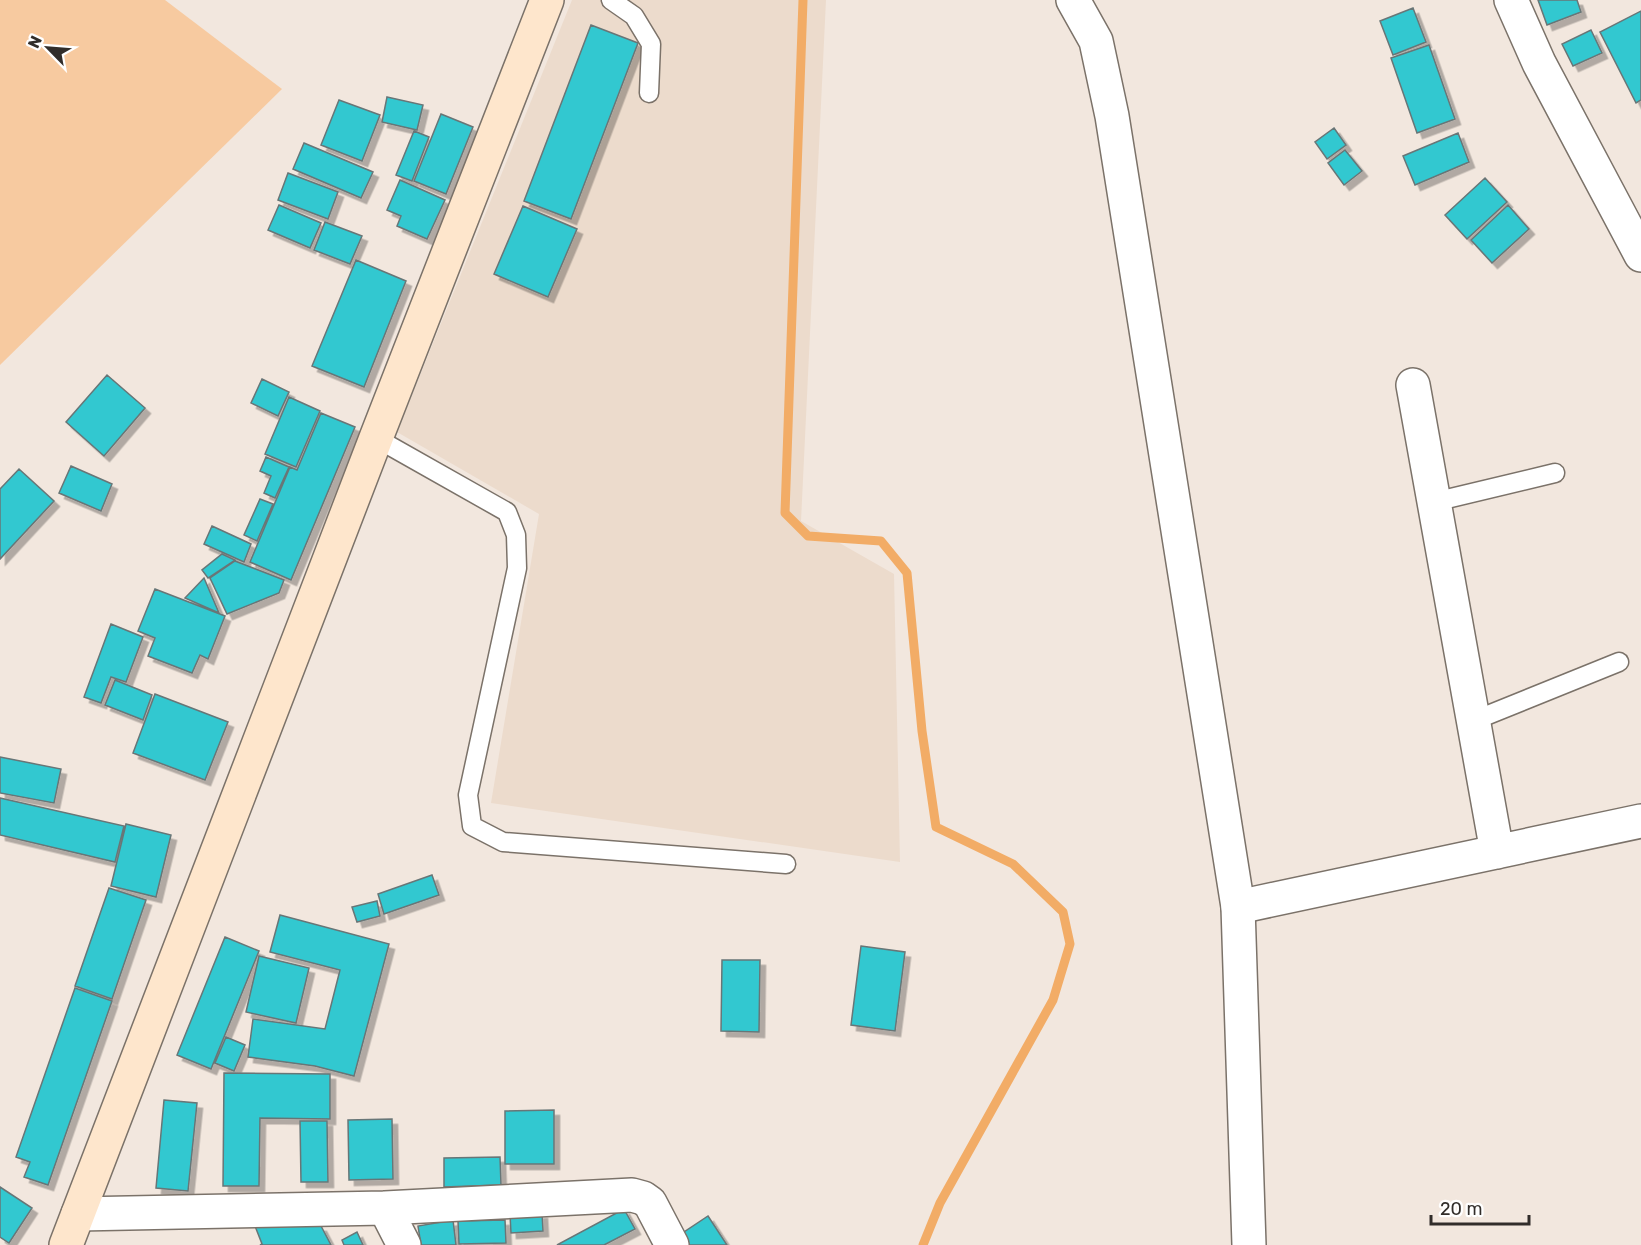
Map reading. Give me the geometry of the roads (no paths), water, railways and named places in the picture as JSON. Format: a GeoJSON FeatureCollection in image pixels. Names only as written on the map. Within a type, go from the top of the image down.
{"type":"FeatureCollection","features":[{"type":"Feature","properties":{"kind":"main road"},"geometry":{"type":"LineString","coordinates":[[66,1245],[547,0]]}},
{"type":"Feature","properties":{"kind":"street"},"geometry":{"type":"LineString","coordinates":[[1073,0],[1096,41],[1112,116],[1238,907],[1249,1245]]}},
{"type":"Feature","properties":{"kind":"street"},"geometry":{"type":"LineString","coordinates":[[1511,0],[1539,63],[1641,255]]}},
{"type":"Feature","properties":{"kind":"street"},"geometry":{"type":"LineString","coordinates":[[1413,385],[1497,852]]}},
{"type":"Feature","properties":{"kind":"street"},"geometry":{"type":"LineString","coordinates":[[1238,907],[1641,821]]}},
{"type":"Feature","properties":{"kind":"street"},"geometry":{"type":"LineString","coordinates":[[78,1214],[385,1208],[632,1195],[644,1198],[650,1203],[672,1245]]}},
{"type":"Feature","properties":{"kind":"street"},"geometry":{"type":"LineString","coordinates":[[385,1208],[404,1245]]}},
{"type":"Feature","properties":{"kind":"lane"},"geometry":{"type":"LineString","coordinates":[[611,0],[634,16],[651,44],[649,93]]}},
{"type":"Feature","properties":{"kind":"lane"},"geometry":{"type":"LineString","coordinates":[[376,438],[507,512],[516,535],[517,568],[468,795],[472,826],[503,842],[786,864]]}},
{"type":"Feature","properties":{"kind":"lane"},"geometry":{"type":"LineString","coordinates":[[1434,502],[1555,473]]}},
{"type":"Feature","properties":{"kind":"lane"},"geometry":{"type":"LineString","coordinates":[[1473,721],[1619,662]]}},
{"type":"Feature","properties":{"kind":"waterway"},"geometry":{"type":"LineString","coordinates":[[803,0],[785,513],[808,536],[881,541],[907,573],[922,731],[936,827],[1013,864],[1063,912],[1070,944],[1053,1000],[940,1203],[923,1245]]}}]}
